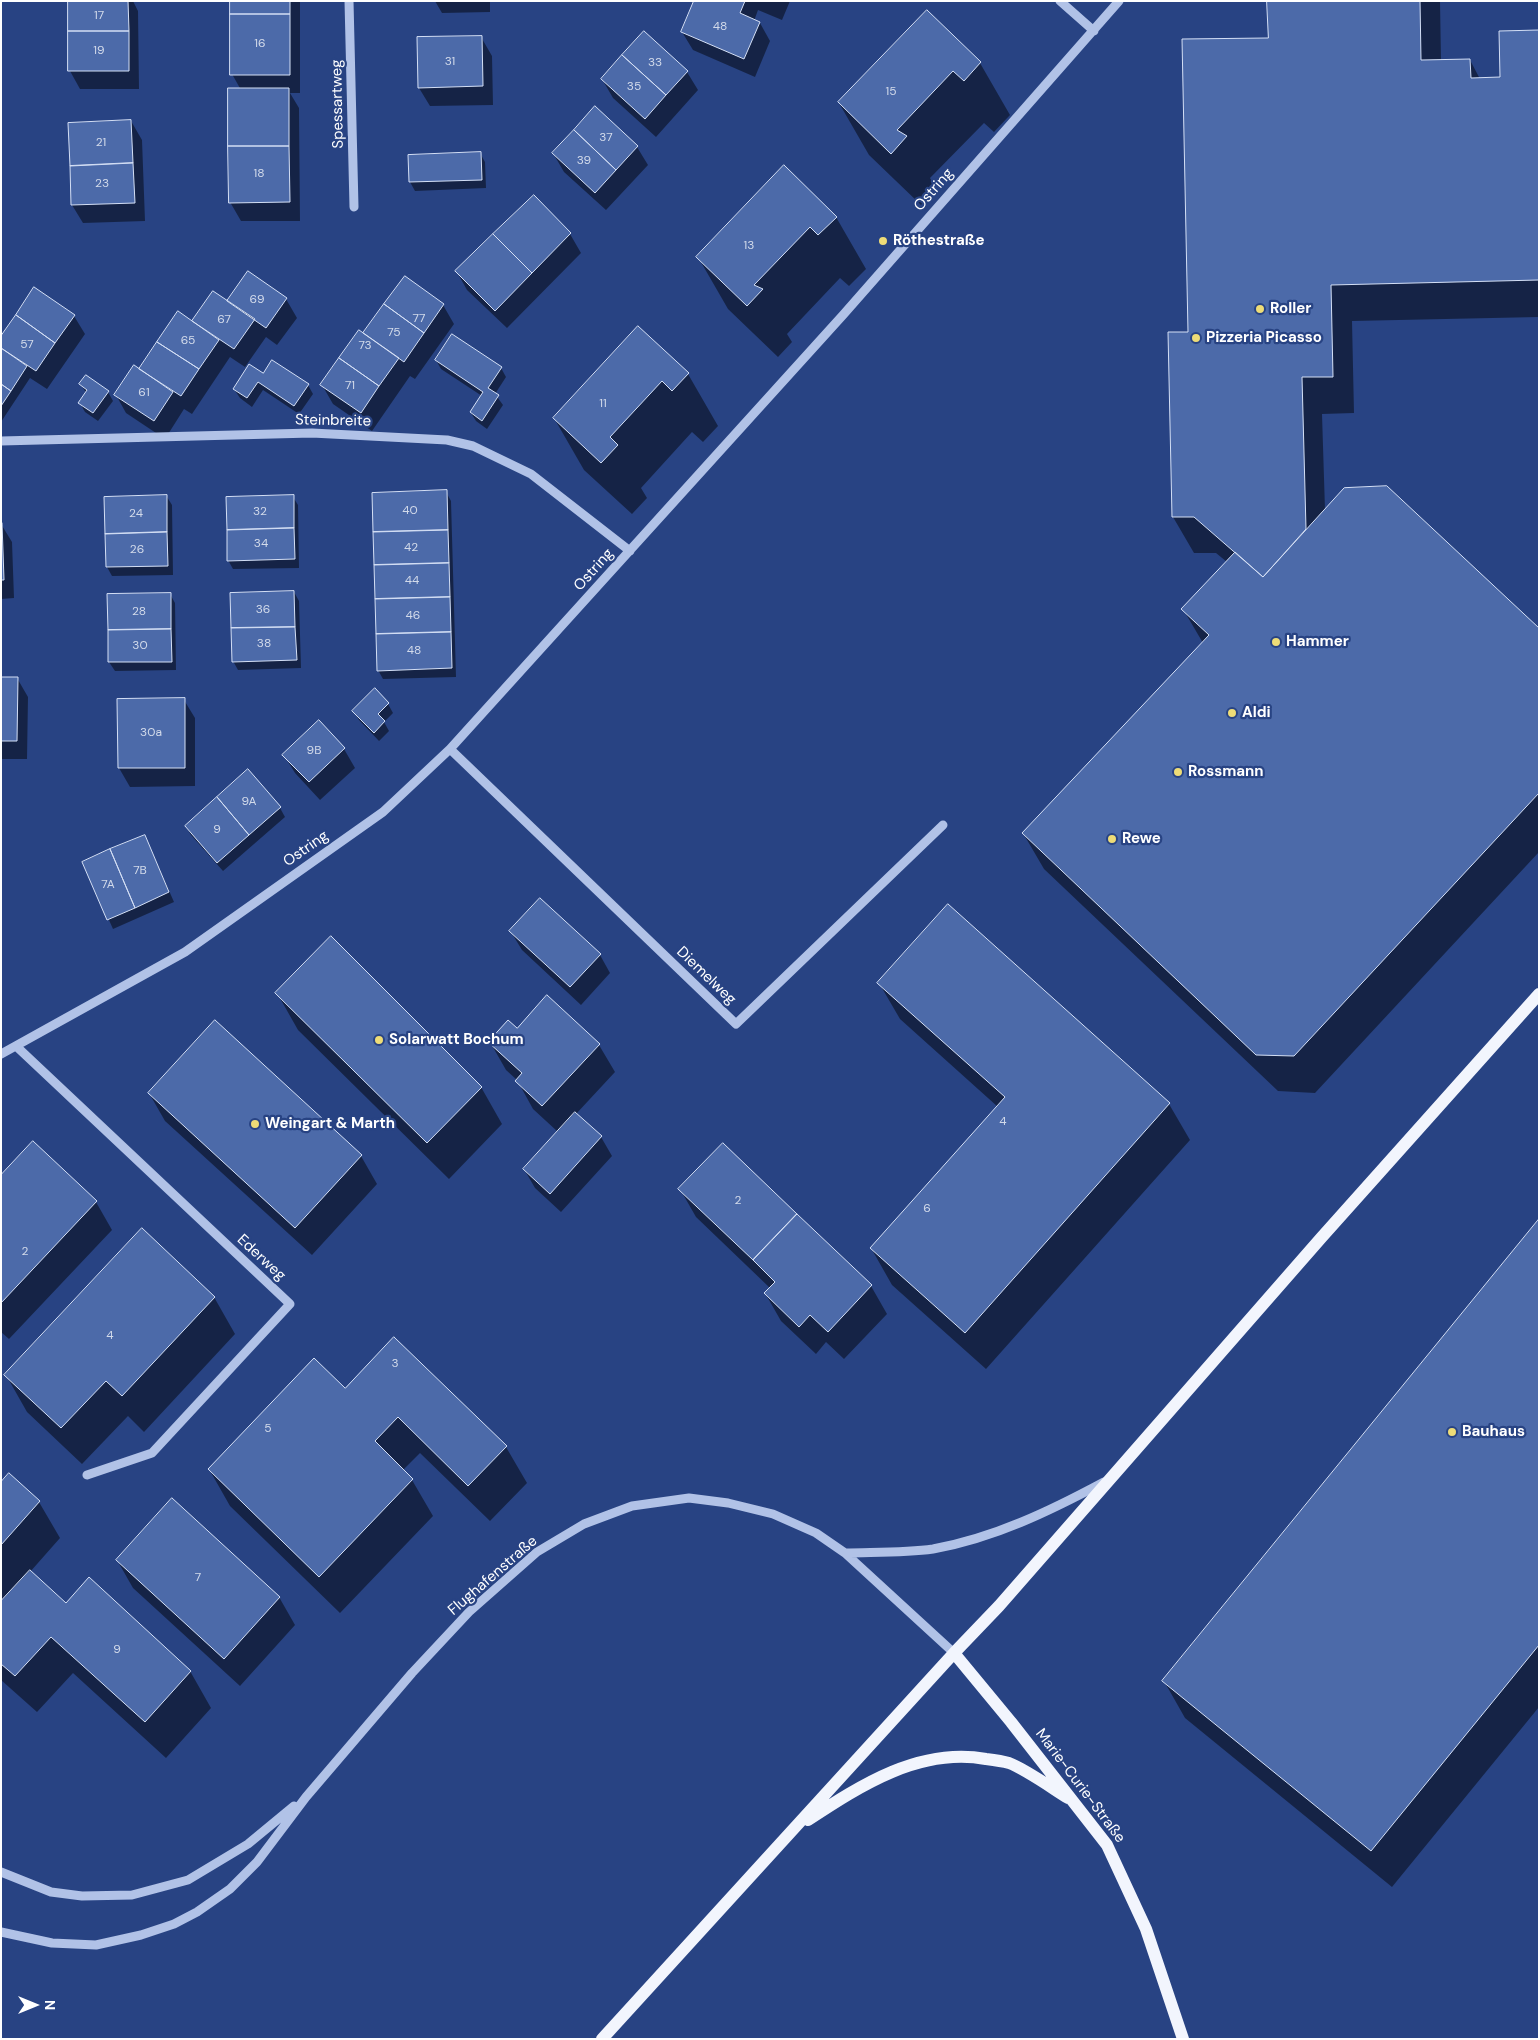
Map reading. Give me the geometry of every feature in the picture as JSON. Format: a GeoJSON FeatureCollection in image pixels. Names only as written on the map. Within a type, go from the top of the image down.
{"type":"FeatureCollection","features":[{"type":"Feature","properties":{"kind":"main road"},"geometry":{"type":"LineString","coordinates":[[602,2039],[999,1606],[1321,1238],[1539,994]]}},
{"type":"Feature","properties":{"kind":"main road","name":"Marie-Curie-Straße"},"geometry":{"type":"LineString","coordinates":[[954,1653],[1074,1801],[1107,1845],[1146,1929],[1183,2039]]}},
{"type":"Feature","properties":{"kind":"main road"},"geometry":{"type":"LineString","coordinates":[[790,1833],[850,1792],[885,1774],[938,1758],[970,1756],[1009,1763],[1074,1801]]}},
{"type":"Feature","properties":{"kind":"street","name":"Spessartweg"},"geometry":{"type":"LineString","coordinates":[[349,1],[354,207]]}},
{"type":"Feature","properties":{"kind":"street"},"geometry":{"type":"LineString","coordinates":[[1060,1],[1094,31]]}},
{"type":"Feature","properties":{"kind":"street","name":"Ostring"},"geometry":{"type":"LineString","coordinates":[[1,1054],[185,952],[383,812],[450,749],[837,322],[1119,1]]}},
{"type":"Feature","properties":{"kind":"street","name":"Steinbreite"},"geometry":{"type":"LineString","coordinates":[[1,441],[312,433],[447,440],[473,446],[531,474],[630,551]]}},
{"type":"Feature","properties":{"kind":"street","name":"Diemelweg"},"geometry":{"type":"LineString","coordinates":[[450,749],[736,1024],[943,825]]}},
{"type":"Feature","properties":{"kind":"street","name":"Ederweg"},"geometry":{"type":"LineString","coordinates":[[16,1046],[290,1304],[152,1453],[87,1475]]}},
{"type":"Feature","properties":{"kind":"street"},"geometry":{"type":"LineString","coordinates":[[845,1553],[931,1549],[953,1544],[1003,1530],[1060,1506],[1111,1479]]}},
{"type":"Feature","properties":{"kind":"street","name":"Flughafenstraße"},"geometry":{"type":"LineString","coordinates":[[1,1932],[52,1943],[96,1945],[141,1935],[174,1924],[197,1912],[230,1889],[257,1862],[306,1797],[412,1673],[469,1612],[537,1552],[584,1524],[632,1506],[689,1498],[728,1503],[773,1514],[816,1533],[845,1553],[954,1653]]}},
{"type":"Feature","properties":{"kind":"street","name":"Flughafenstraße"},"geometry":{"type":"LineString","coordinates":[[1,1872],[50,1892],[82,1896],[132,1895],[188,1880],[248,1844],[306,1797]]}},
{"type":"Feature","properties":{"kind":"building"},"geometry":{"type":"Polygon","coordinates":[[[68,1],[128,1],[129,31],[68,31],[68,1]]]}},
{"type":"Feature","properties":{"kind":"building"},"geometry":{"type":"Polygon","coordinates":[[[230,1],[290,1],[290,14],[230,14],[230,1]]]}},
{"type":"Feature","properties":{"kind":"building"},"geometry":{"type":"Polygon","coordinates":[[[694,1],[745,1],[740,13],[760,22],[744,59],[681,32],[694,1]]]}},
{"type":"Feature","properties":{"kind":"building","name":"Roller"},"geometry":{"type":"Polygon","coordinates":[[[1267,1],[1420,1],[1421,60],[1470,59],[1471,78],[1500,77],[1499,31],[1539,30],[1539,280],[1331,285],[1333,377],[1302,377],[1306,529],[1263,577],[1194,517],[1172,517],[1168,332],[1188,332],[1182,39],[1268,38],[1267,1]]]}},
{"type":"Feature","properties":{"kind":"building"},"geometry":{"type":"Polygon","coordinates":[[[927,10],[981,62],[964,81],[953,71],[897,130],[907,136],[891,154],[838,102],[927,10]]]}},
{"type":"Feature","properties":{"kind":"building"},"geometry":{"type":"Polygon","coordinates":[[[230,14],[290,14],[290,75],[230,75],[230,14]]]}},
{"type":"Feature","properties":{"kind":"building"},"geometry":{"type":"Polygon","coordinates":[[[68,31],[129,31],[129,71],[68,71],[68,31]]]}},
{"type":"Feature","properties":{"kind":"building"},"geometry":{"type":"Polygon","coordinates":[[[644,31],[688,71],[666,95],[622,55],[644,31]]]}},
{"type":"Feature","properties":{"kind":"building"},"geometry":{"type":"Polygon","coordinates":[[[482,36],[483,86],[418,88],[417,37],[482,36]]]}},
{"type":"Feature","properties":{"kind":"building"},"geometry":{"type":"Polygon","coordinates":[[[622,55],[666,95],[645,119],[601,79],[622,55]]]}},
{"type":"Feature","properties":{"kind":"building"},"geometry":{"type":"Polygon","coordinates":[[[228,88],[289,88],[289,146],[228,146],[228,88]]]}},
{"type":"Feature","properties":{"kind":"building"},"geometry":{"type":"Polygon","coordinates":[[[595,106],[638,146],[616,170],[574,130],[595,106]]]}},
{"type":"Feature","properties":{"kind":"building"},"geometry":{"type":"Polygon","coordinates":[[[131,120],[133,163],[70,166],[68,123],[131,120]]]}},
{"type":"Feature","properties":{"kind":"building"},"geometry":{"type":"Polygon","coordinates":[[[574,130],[616,170],[595,193],[552,153],[574,130]]]}},
{"type":"Feature","properties":{"kind":"building"},"geometry":{"type":"Polygon","coordinates":[[[228,146],[289,146],[290,202],[229,203],[228,146]]]}},
{"type":"Feature","properties":{"kind":"building"},"geometry":{"type":"Polygon","coordinates":[[[481,152],[482,180],[409,182],[408,155],[481,152]]]}},
{"type":"Feature","properties":{"kind":"building"},"geometry":{"type":"Polygon","coordinates":[[[133,163],[135,203],[71,205],[70,166],[133,163]]]}},
{"type":"Feature","properties":{"kind":"building"},"geometry":{"type":"Polygon","coordinates":[[[784,165],[837,217],[818,235],[810,227],[754,285],[763,289],[747,306],[696,257],[784,165]]]}},
{"type":"Feature","properties":{"kind":"building"},"geometry":{"type":"Polygon","coordinates":[[[534,195],[571,233],[532,273],[493,234],[534,195]]]}},
{"type":"Feature","properties":{"kind":"building"},"geometry":{"type":"Polygon","coordinates":[[[493,234],[532,273],[495,311],[455,271],[493,234]]]}},
{"type":"Feature","properties":{"kind":"building"},"geometry":{"type":"Polygon","coordinates":[[[248,271],[287,298],[266,328],[227,301],[248,271]]]}},
{"type":"Feature","properties":{"kind":"building"},"geometry":{"type":"Polygon","coordinates":[[[405,276],[444,304],[424,333],[384,304],[405,276]]]}},
{"type":"Feature","properties":{"kind":"building"},"geometry":{"type":"Polygon","coordinates":[[[34,287],[75,315],[55,343],[16,315],[34,287]]]}},
{"type":"Feature","properties":{"kind":"building"},"geometry":{"type":"Polygon","coordinates":[[[213,291],[255,319],[234,349],[192,321],[213,291]]]}},
{"type":"Feature","properties":{"kind":"building"},"geometry":{"type":"Polygon","coordinates":[[[384,304],[424,333],[404,362],[363,333],[384,304]]]}},
{"type":"Feature","properties":{"kind":"building"},"geometry":{"type":"Polygon","coordinates":[[[178,311],[219,340],[199,369],[157,342],[178,311]]]}},
{"type":"Feature","properties":{"kind":"building"},"geometry":{"type":"Polygon","coordinates":[[[16,315],[55,343],[36,371],[1,348],[1,336],[16,315]]]}},
{"type":"Feature","properties":{"kind":"building"},"geometry":{"type":"Polygon","coordinates":[[[638,326],[689,373],[672,391],[662,381],[610,437],[618,445],[601,463],[553,418],[638,326]]]}},
{"type":"Feature","properties":{"kind":"building"},"geometry":{"type":"Polygon","coordinates":[[[359,330],[399,358],[379,386],[339,358],[359,330]]]}},
{"type":"Feature","properties":{"kind":"building"},"geometry":{"type":"Polygon","coordinates":[[[452,334],[502,367],[488,388],[499,395],[482,421],[470,412],[483,392],[435,360],[452,334]]]}},
{"type":"Feature","properties":{"kind":"building"},"geometry":{"type":"Polygon","coordinates":[[[157,342],[199,369],[181,396],[139,369],[157,342]]]}},
{"type":"Feature","properties":{"kind":"building"},"geometry":{"type":"Polygon","coordinates":[[[1,348],[27,366],[11,391],[1,384],[1,348]]]}},
{"type":"Feature","properties":{"kind":"building"},"geometry":{"type":"Polygon","coordinates":[[[339,358],[379,386],[361,413],[320,385],[339,358]]]}},
{"type":"Feature","properties":{"kind":"building"},"geometry":{"type":"Polygon","coordinates":[[[272,360],[309,384],[294,406],[258,382],[247,398],[233,389],[249,364],[263,373],[272,360]]]}},
{"type":"Feature","properties":{"kind":"building"},"geometry":{"type":"Polygon","coordinates":[[[134,365],[173,392],[154,421],[114,395],[134,365]]]}},
{"type":"Feature","properties":{"kind":"building"},"geometry":{"type":"Polygon","coordinates":[[[86,375],[109,391],[93,413],[78,403],[87,390],[79,384],[86,375]]]}},
{"type":"Feature","properties":{"kind":"building"},"geometry":{"type":"Polygon","coordinates":[[[1,384],[11,391],[1,406],[1,384]]]}},
{"type":"Feature","properties":{"kind":"building"},"geometry":{"type":"Polygon","coordinates":[[[1387,486],[1539,628],[1539,793],[1294,1056],[1256,1055],[1022,833],[1209,635],[1181,609],[1235,552],[1263,577],[1344,488],[1387,486]]]}},
{"type":"Feature","properties":{"kind":"building"},"geometry":{"type":"Polygon","coordinates":[[[447,490],[448,530],[373,532],[372,493],[447,490]]]}},
{"type":"Feature","properties":{"kind":"building"},"geometry":{"type":"Polygon","coordinates":[[[167,495],[167,532],[105,534],[104,497],[167,495]]]}},
{"type":"Feature","properties":{"kind":"building"},"geometry":{"type":"Polygon","coordinates":[[[294,495],[294,528],[227,530],[226,497],[294,495]]]}},
{"type":"Feature","properties":{"kind":"building"},"geometry":{"type":"Polygon","coordinates":[[[2,523],[4,580],[1,580],[2,523]]]}},
{"type":"Feature","properties":{"kind":"building"},"geometry":{"type":"Polygon","coordinates":[[[294,528],[295,559],[227,561],[227,530],[294,528]]]}},
{"type":"Feature","properties":{"kind":"building"},"geometry":{"type":"Polygon","coordinates":[[[448,530],[449,563],[374,565],[373,532],[448,530]]]}},
{"type":"Feature","properties":{"kind":"building"},"geometry":{"type":"Polygon","coordinates":[[[167,532],[168,566],[106,567],[105,534],[167,532]]]}},
{"type":"Feature","properties":{"kind":"building"},"geometry":{"type":"Polygon","coordinates":[[[449,563],[450,597],[375,599],[374,565],[449,563]]]}},
{"type":"Feature","properties":{"kind":"building"},"geometry":{"type":"Polygon","coordinates":[[[294,591],[295,627],[231,628],[230,593],[294,591]]]}},
{"type":"Feature","properties":{"kind":"building"},"geometry":{"type":"Polygon","coordinates":[[[171,593],[171,629],[108,630],[107,594],[171,593]]]}},
{"type":"Feature","properties":{"kind":"building"},"geometry":{"type":"Polygon","coordinates":[[[450,597],[451,632],[376,634],[375,599],[450,597]]]}},
{"type":"Feature","properties":{"kind":"building"},"geometry":{"type":"Polygon","coordinates":[[[295,627],[297,660],[232,662],[231,628],[295,627]]]}},
{"type":"Feature","properties":{"kind":"building"},"geometry":{"type":"Polygon","coordinates":[[[171,629],[172,662],[108,662],[108,630],[171,629]]]}},
{"type":"Feature","properties":{"kind":"building"},"geometry":{"type":"Polygon","coordinates":[[[451,632],[452,668],[377,671],[376,634],[451,632]]]}},
{"type":"Feature","properties":{"kind":"building"},"geometry":{"type":"Polygon","coordinates":[[[1,677],[18,677],[17,741],[1,741],[1,677]]]}},
{"type":"Feature","properties":{"kind":"building"},"geometry":{"type":"Polygon","coordinates":[[[375,688],[389,703],[378,714],[385,721],[374,733],[352,711],[375,688]]]}},
{"type":"Feature","properties":{"kind":"building"},"geometry":{"type":"Polygon","coordinates":[[[185,698],[185,768],[118,768],[117,699],[185,698]]]}},
{"type":"Feature","properties":{"kind":"building"},"geometry":{"type":"Polygon","coordinates":[[[319,720],[345,748],[309,782],[282,755],[319,720]]]}},
{"type":"Feature","properties":{"kind":"building"},"geometry":{"type":"Polygon","coordinates":[[[248,769],[281,807],[249,835],[217,797],[248,769]]]}},
{"type":"Feature","properties":{"kind":"building"},"geometry":{"type":"Polygon","coordinates":[[[217,797],[249,835],[217,863],[185,826],[217,797]]]}},
{"type":"Feature","properties":{"kind":"building"},"geometry":{"type":"Polygon","coordinates":[[[145,835],[169,892],[135,908],[110,849],[145,835]]]}},
{"type":"Feature","properties":{"kind":"building"},"geometry":{"type":"Polygon","coordinates":[[[110,849],[135,908],[107,920],[82,862],[110,849]]]}},
{"type":"Feature","properties":{"kind":"building"},"geometry":{"type":"Polygon","coordinates":[[[540,898],[601,954],[570,987],[509,931],[540,898]]]}},
{"type":"Feature","properties":{"kind":"building"},"geometry":{"type":"Polygon","coordinates":[[[948,904],[1170,1103],[965,1333],[870,1248],[1005,1097],[877,983],[948,904]]]}},
{"type":"Feature","properties":{"kind":"building","name":"Solarwatt Bochum"},"geometry":{"type":"Polygon","coordinates":[[[331,936],[482,1087],[427,1143],[275,993],[331,936]]]}},
{"type":"Feature","properties":{"kind":"building"},"geometry":{"type":"Polygon","coordinates":[[[547,995],[600,1044],[542,1106],[515,1081],[522,1073],[488,1042],[508,1020],[517,1028],[547,995]]]}},
{"type":"Feature","properties":{"kind":"building","name":"Weingart & Marth"},"geometry":{"type":"Polygon","coordinates":[[[215,1020],[362,1155],[295,1228],[148,1093],[215,1020]]]}},
{"type":"Feature","properties":{"kind":"building"},"geometry":{"type":"Polygon","coordinates":[[[575,1112],[602,1136],[550,1194],[523,1169],[575,1112]]]}},
{"type":"Feature","properties":{"kind":"building"},"geometry":{"type":"Polygon","coordinates":[[[33,1141],[97,1201],[1,1303],[1,1175],[33,1141]]]}},
{"type":"Feature","properties":{"kind":"building"},"geometry":{"type":"Polygon","coordinates":[[[723,1143],[797,1214],[753,1260],[678,1189],[723,1143]]]}},
{"type":"Feature","properties":{"kind":"building"},"geometry":{"type":"Polygon","coordinates":[[[797,1214],[872,1285],[828,1332],[810,1315],[799,1327],[764,1293],[775,1282],[753,1260],[797,1214]]]}},
{"type":"Feature","properties":{"kind":"building","name":"Bauhaus"},"geometry":{"type":"Polygon","coordinates":[[[1539,1219],[1539,1645],[1371,1851],[1162,1681],[1539,1219]]]}},
{"type":"Feature","properties":{"kind":"building"},"geometry":{"type":"Polygon","coordinates":[[[142,1228],[215,1297],[122,1396],[106,1381],[61,1428],[4,1375],[142,1228]]]}},
{"type":"Feature","properties":{"kind":"building"},"geometry":{"type":"Polygon","coordinates":[[[394,1337],[507,1446],[468,1486],[398,1417],[375,1441],[413,1479],[319,1577],[208,1469],[314,1358],[345,1388],[394,1337]]]}},
{"type":"Feature","properties":{"kind":"building"},"geometry":{"type":"Polygon","coordinates":[[[9,1473],[40,1501],[1,1545],[1,1482],[9,1473]]]}},
{"type":"Feature","properties":{"kind":"building"},"geometry":{"type":"Polygon","coordinates":[[[172,1498],[280,1597],[224,1659],[116,1560],[172,1498]]]}},
{"type":"Feature","properties":{"kind":"building"},"geometry":{"type":"Polygon","coordinates":[[[30,1570],[66,1603],[89,1577],[191,1671],[145,1722],[51,1637],[15,1676],[1,1664],[1,1601],[30,1570]]]}},
{"type":"Feature","properties":{"kind":"place","name":"Röthestraße"},"geometry":{"type":"Point","coordinates":[883,241]}},
{"type":"Feature","properties":{"kind":"place","name":"Roller"},"geometry":{"type":"Point","coordinates":[1260,309]}},
{"type":"Feature","properties":{"kind":"place","name":"Pizzeria Picasso"},"geometry":{"type":"Point","coordinates":[1196,338]}},
{"type":"Feature","properties":{"kind":"place","name":"Hammer"},"geometry":{"type":"Point","coordinates":[1276,642]}},
{"type":"Feature","properties":{"kind":"place","name":"Aldi"},"geometry":{"type":"Point","coordinates":[1232,713]}},
{"type":"Feature","properties":{"kind":"place","name":"Rossmann"},"geometry":{"type":"Point","coordinates":[1178,772]}},
{"type":"Feature","properties":{"kind":"place","name":"Rewe"},"geometry":{"type":"Point","coordinates":[1112,839]}},
{"type":"Feature","properties":{"kind":"place","name":"Solarwatt Bochum"},"geometry":{"type":"Point","coordinates":[379,1040]}},
{"type":"Feature","properties":{"kind":"place","name":"Weingart & Marth"},"geometry":{"type":"Point","coordinates":[255,1124]}},
{"type":"Feature","properties":{"kind":"place","name":"Bauhaus"},"geometry":{"type":"Point","coordinates":[1452,1432]}}]}
